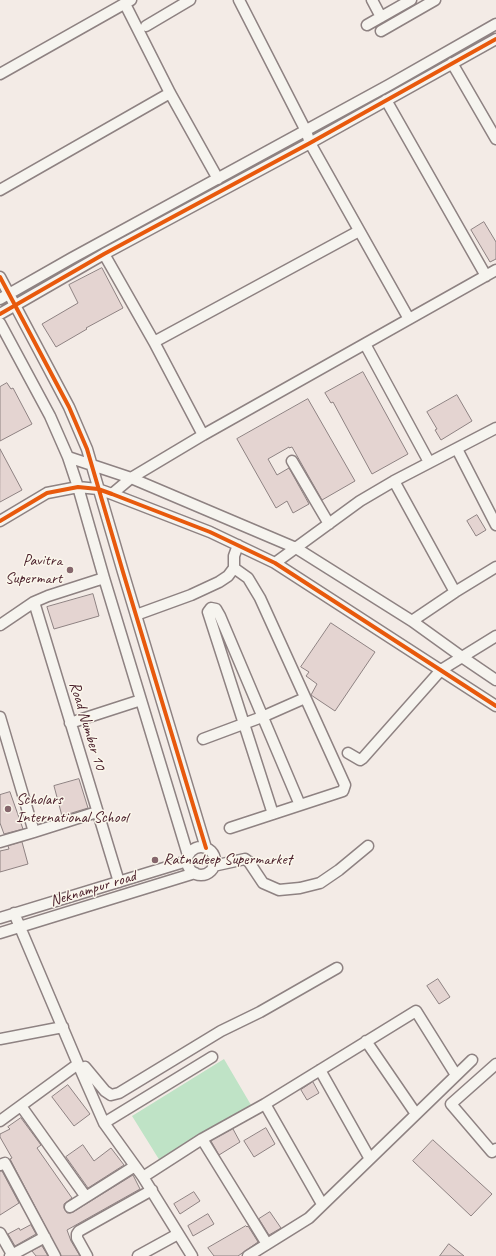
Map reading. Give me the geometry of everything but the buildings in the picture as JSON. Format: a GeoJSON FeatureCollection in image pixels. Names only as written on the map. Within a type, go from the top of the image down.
{"type":"FeatureCollection","features":[{"type":"Feature","properties":{"kind":"street"},"geometry":{"type":"LineString","coordinates":[[146,26],[190,0]]}},
{"type":"Feature","properties":{"kind":"street"},"geometry":{"type":"LineString","coordinates":[[239,0],[306,131],[310,143],[409,319]]}},
{"type":"Feature","properties":{"kind":"street"},"geometry":{"type":"LineString","coordinates":[[372,0],[381,17]]}},
{"type":"Feature","properties":{"kind":"street"},"geometry":{"type":"LineString","coordinates":[[367,25],[411,0]]}},
{"type":"Feature","properties":{"kind":"street"},"geometry":{"type":"LineString","coordinates":[[381,30],[432,1]]}},
{"type":"Feature","properties":{"kind":"street"},"geometry":{"type":"LineString","coordinates":[[0,74],[128,2],[170,94],[218,179]]}},
{"type":"Feature","properties":{"kind":"street"},"geometry":{"type":"LineString","coordinates":[[0,299],[72,258],[390,85],[496,24]]}},
{"type":"Feature","properties":{"kind":"street"},"geometry":{"type":"LineString","coordinates":[[0,314],[104,254],[310,143],[496,39]]}},
{"type":"Feature","properties":{"kind":"street"},"geometry":{"type":"LineString","coordinates":[[452,63],[496,139]]}},
{"type":"Feature","properties":{"kind":"street"},"geometry":{"type":"LineString","coordinates":[[0,190],[170,94]]}},
{"type":"Feature","properties":{"kind":"street"},"geometry":{"type":"LineString","coordinates":[[386,100],[486,276]]}},
{"type":"Feature","properties":{"kind":"street"},"geometry":{"type":"LineString","coordinates":[[154,342],[359,231]]}},
{"type":"Feature","properties":{"kind":"street"},"geometry":{"type":"LineString","coordinates":[[104,254],[154,342],[203,435]]}},
{"type":"Feature","properties":{"kind":"street"},"geometry":{"type":"LineString","coordinates":[[112,494],[131,478],[203,435],[496,270]]}},
{"type":"Feature","properties":{"kind":"street"},"geometry":{"type":"LineString","coordinates":[[0,277],[69,407],[87,449],[206,848]]}},
{"type":"Feature","properties":{"kind":"street"},"geometry":{"type":"LineString","coordinates":[[0,323],[50,416],[68,456],[141,700],[187,858],[188,866],[195,873],[200,874],[206,873],[213,866],[213,855],[206,848],[195,848],[191,851],[187,858]]}},
{"type":"Feature","properties":{"kind":"street"},"geometry":{"type":"LineString","coordinates":[[365,344],[429,462]]}},
{"type":"Feature","properties":{"kind":"street"},"geometry":{"type":"LineString","coordinates":[[275,563],[360,501],[429,462],[496,428]]}},
{"type":"Feature","properties":{"kind":"street"},"geometry":{"type":"LineString","coordinates":[[456,449],[496,525]]}},
{"type":"Feature","properties":{"kind":"street"},"geometry":{"type":"LineString","coordinates":[[68,456],[131,478],[296,548],[412,620],[496,680]]}},
{"type":"Feature","properties":{"kind":"street"},"geometry":{"type":"LineString","coordinates":[[292,461],[329,524]]}},
{"type":"Feature","properties":{"kind":"street"},"geometry":{"type":"LineString","coordinates":[[394,481],[455,592]]}},
{"type":"Feature","properties":{"kind":"street"},"geometry":{"type":"LineString","coordinates":[[0,521],[47,493],[78,487],[98,489],[112,494],[210,532],[275,563],[496,706]]}},
{"type":"Feature","properties":{"kind":"street"},"geometry":{"type":"LineString","coordinates":[[136,615],[191,595],[219,582],[228,576],[234,568],[234,556],[238,545]]}},
{"type":"Feature","properties":{"kind":"street"},"geometry":{"type":"LineString","coordinates":[[412,620],[496,567]]}},
{"type":"Feature","properties":{"kind":"street"},"geometry":{"type":"LineString","coordinates":[[230,828],[342,791],[345,785],[260,598],[248,578],[234,568]]}},
{"type":"Feature","properties":{"kind":"street"},"geometry":{"type":"LineString","coordinates":[[0,625],[34,602],[104,578]]}},
{"type":"Feature","properties":{"kind":"street","name":"Road Number 10"},"geometry":{"type":"LineString","coordinates":[[34,602],[119,882]]}},
{"type":"Feature","properties":{"kind":"street"},"geometry":{"type":"LineString","coordinates":[[273,814],[208,612],[211,608],[216,608],[220,616],[300,805]]}},
{"type":"Feature","properties":{"kind":"street"},"geometry":{"type":"LineString","coordinates":[[348,753],[360,760],[363,758],[441,670],[496,636]]}},
{"type":"Feature","properties":{"kind":"street"},"geometry":{"type":"LineString","coordinates":[[203,740],[305,698]]}},
{"type":"Feature","properties":{"kind":"street"},"geometry":{"type":"LineString","coordinates":[[70,723],[141,700]]}},
{"type":"Feature","properties":{"kind":"street"},"geometry":{"type":"LineString","coordinates":[[0,716],[34,832]]}},
{"type":"Feature","properties":{"kind":"street"},"geometry":{"type":"LineString","coordinates":[[0,842],[97,812]]}},
{"type":"Feature","properties":{"kind":"street"},"geometry":{"type":"LineString","coordinates":[[213,866],[245,859],[263,882],[279,890],[300,888],[320,883],[339,870],[368,846]]}},
{"type":"Feature","properties":{"kind":"street","name":"Neknampur road"},"geometry":{"type":"LineString","coordinates":[[0,918],[119,882],[187,858]]}},
{"type":"Feature","properties":{"kind":"street","name":"Neknampur road"},"geometry":{"type":"LineString","coordinates":[[0,933],[195,873]]}},
{"type":"Feature","properties":{"kind":"street"},"geometry":{"type":"LineString","coordinates":[[14,913],[104,1123],[152,1190],[192,1256]]}},
{"type":"Feature","properties":{"kind":"street"},"geometry":{"type":"LineString","coordinates":[[0,1121],[79,1067],[85,1067],[105,1092],[112,1095],[119,1093],[221,1031],[260,1012],[337,968]]}},
{"type":"Feature","properties":{"kind":"street"},"geometry":{"type":"LineString","coordinates":[[143,1177],[202,1139],[265,1104],[416,1011],[456,1075]]}},
{"type":"Feature","properties":{"kind":"street"},"geometry":{"type":"LineString","coordinates":[[0,1039],[63,1027]]}},
{"type":"Feature","properties":{"kind":"street"},"geometry":{"type":"LineString","coordinates":[[366,1042],[416,1114]]}},
{"type":"Feature","properties":{"kind":"street"},"geometry":{"type":"LineString","coordinates":[[104,1123],[212,1057]]}},
{"type":"Feature","properties":{"kind":"street"},"geometry":{"type":"LineString","coordinates":[[248,1256],[309,1218],[472,1060]]}},
{"type":"Feature","properties":{"kind":"street"},"geometry":{"type":"LineString","coordinates":[[495,1152],[451,1104],[496,1064]]}},
{"type":"Feature","properties":{"kind":"street"},"geometry":{"type":"LineString","coordinates":[[320,1070],[370,1159]]}},
{"type":"Feature","properties":{"kind":"street"},"geometry":{"type":"LineString","coordinates":[[265,1104],[322,1204]]}},
{"type":"Feature","properties":{"kind":"street"},"geometry":{"type":"LineString","coordinates":[[21,1106],[86,1197]]}},
{"type":"Feature","properties":{"kind":"street"},"geometry":{"type":"LineString","coordinates":[[202,1139],[267,1244]]}},
{"type":"Feature","properties":{"kind":"street"},"geometry":{"type":"LineString","coordinates":[[0,1166],[5,1163],[55,1256]]}},
{"type":"Feature","properties":{"kind":"street"},"geometry":{"type":"LineString","coordinates":[[70,1207],[135,1166]]}},
{"type":"Feature","properties":{"kind":"street"},"geometry":{"type":"LineString","coordinates":[[88,1256],[77,1238],[79,1231],[152,1190]]}},
{"type":"Feature","properties":{"kind":"street"},"geometry":{"type":"LineString","coordinates":[[0,1233],[12,1256],[45,1237]]}},
{"type":"Feature","properties":{"kind":"street"},"geometry":{"type":"LineString","coordinates":[[138,1256],[178,1234]]}},
{"type":"Feature","properties":{"kind":"green space"},"geometry":{"type":"Polygon","coordinates":[[[224,1059],[251,1105],[160,1161],[132,1116],[224,1059]]]}},
{"type":"Feature","properties":{"kind":"cycle path"},"geometry":{"type":"LineString","coordinates":[[0,314],[104,254],[310,143],[496,39]]}},
{"type":"Feature","properties":{"kind":"cycle path"},"geometry":{"type":"LineString","coordinates":[[0,277],[69,407],[87,449],[206,848]]}},
{"type":"Feature","properties":{"kind":"cycle path"},"geometry":{"type":"LineString","coordinates":[[0,521],[47,493],[78,487],[98,489],[112,494],[210,532],[275,563],[496,706]]}},
{"type":"Feature","properties":{"kind":"place","name":"Pavitra Supermart"},"geometry":{"type":"Point","coordinates":[70,570]}},
{"type":"Feature","properties":{"kind":"place","name":"Scholars International School"},"geometry":{"type":"Point","coordinates":[8,809]}},
{"type":"Feature","properties":{"kind":"place","name":"Ratnadeep Supermarket"},"geometry":{"type":"Point","coordinates":[155,860]}}]}
